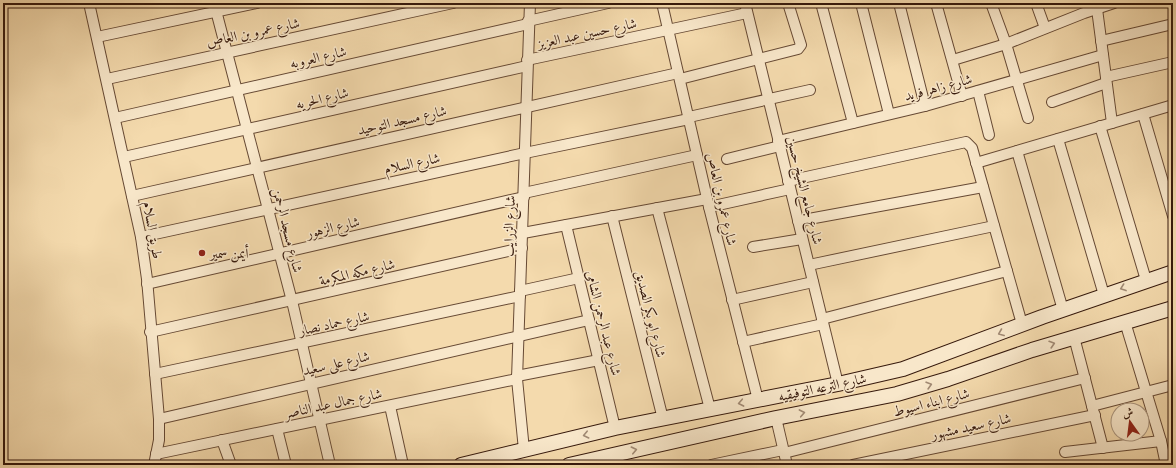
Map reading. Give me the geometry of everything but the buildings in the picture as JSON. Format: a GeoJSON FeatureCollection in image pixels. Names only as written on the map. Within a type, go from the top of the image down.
{"type":"FeatureCollection","features":[{"type":"Feature","properties":{"kind":"main road","name":"شارع الترعه التوفيقيه"},"geometry":{"type":"LineString","coordinates":[[461,465],[615,428],[838,384],[903,369],[1022,324],[1146,280],[1173,272]]}},
{"type":"Feature","properties":{"kind":"main road","name":"شارع الترعه التوفيقيه"},"geometry":{"type":"LineString","coordinates":[[569,465],[776,418],[897,394],[948,379],[1074,337],[1173,308]]}},
{"type":"Feature","properties":{"kind":"street","name":"طريق السلام"},"geometry":{"type":"LineString","coordinates":[[89,3],[141,237],[147,284],[154,374],[160,419],[154,465]]}},
{"type":"Feature","properties":{"kind":"street"},"geometry":{"type":"LineString","coordinates":[[97,37],[215,7],[257,3]]}},
{"type":"Feature","properties":{"kind":"street","name":"شارع عمرو بن العاص"},"geometry":{"type":"LineString","coordinates":[[107,79],[453,3]]}},
{"type":"Feature","properties":{"kind":"street","name":"شارع الزرايب"},"geometry":{"type":"LineString","coordinates":[[524,450],[517,378],[523,233],[528,23],[530,3]]}},
{"type":"Feature","properties":{"kind":"street","name":"شارع العروبه"},"geometry":{"type":"LineString","coordinates":[[115,118],[528,23],[578,6],[608,3]]}},
{"type":"Feature","properties":{"kind":"street","name":"شارع عمرو بن العاص"},"geometry":{"type":"LineString","coordinates":[[662,3],[708,203],[758,400]]}},
{"type":"Feature","properties":{"kind":"street","name":"شارع مسجد التوحيد"},"geometry":{"type":"LineString","coordinates":[[132,196],[526,106],[758,59],[800,47],[788,3]]}},
{"type":"Feature","properties":{"kind":"street"},"geometry":{"type":"LineString","coordinates":[[821,3],[853,123]]}},
{"type":"Feature","properties":{"kind":"street"},"geometry":{"type":"LineString","coordinates":[[861,3],[889,114]]}},
{"type":"Feature","properties":{"kind":"street"},"geometry":{"type":"LineString","coordinates":[[899,3],[925,106]]}},
{"type":"Feature","properties":{"kind":"street"},"geometry":{"type":"LineString","coordinates":[[936,3],[962,96]]}},
{"type":"Feature","properties":{"kind":"street"},"geometry":{"type":"LineString","coordinates":[[991,3],[1006,44],[1028,118]]}},
{"type":"Feature","properties":{"kind":"street"},"geometry":{"type":"LineString","coordinates":[[1036,3],[1045,28]]}},
{"type":"Feature","properties":{"kind":"street"},"geometry":{"type":"LineString","coordinates":[[1081,3],[1084,13]]}},
{"type":"Feature","properties":{"kind":"street"},"geometry":{"type":"LineString","coordinates":[[953,60],[1006,44],[1084,13],[1114,3]]}},
{"type":"Feature","properties":{"kind":"street","name":"شارع مسجد الرحمن"},"geometry":{"type":"LineString","coordinates":[[215,7],[292,301],[330,465]]}},
{"type":"Feature","properties":{"kind":"street","name":"شارع حسين عبد العزيز"},"geometry":{"type":"LineString","coordinates":[[527,63],[668,29],[746,8]]}},
{"type":"Feature","properties":{"kind":"street","name":"شارع جامع الشيخ حسين"},"geometry":{"type":"LineString","coordinates":[[746,8],[838,384]]}},
{"type":"Feature","properties":{"kind":"street"},"geometry":{"type":"LineString","coordinates":[[1096,9],[1112,123]]}},
{"type":"Feature","properties":{"kind":"street"},"geometry":{"type":"LineString","coordinates":[[1101,41],[1173,24]]}},
{"type":"Feature","properties":{"kind":"street","name":"شارع زاهر فريد"},"geometry":{"type":"LineString","coordinates":[[726,159],[853,123],[962,96],[1103,55]]}},
{"type":"Feature","properties":{"kind":"street"},"geometry":{"type":"LineString","coordinates":[[1052,102],[1106,80],[1173,62]]}},
{"type":"Feature","properties":{"kind":"street","name":"شارع الحريه"},"geometry":{"type":"LineString","coordinates":[[124,157],[527,63]]}},
{"type":"Feature","properties":{"kind":"street"},"geometry":{"type":"LineString","coordinates":[[689,118],[810,90]]}},
{"type":"Feature","properties":{"kind":"street"},"geometry":{"type":"LineString","coordinates":[[978,91],[989,135]]}},
{"type":"Feature","properties":{"kind":"street"},"geometry":{"type":"LineString","coordinates":[[976,163],[1173,105]]}},
{"type":"Feature","properties":{"kind":"street"},"geometry":{"type":"LineString","coordinates":[[1143,114],[1173,216]]}},
{"type":"Feature","properties":{"kind":"street","name":"شارع السلام"},"geometry":{"type":"LineString","coordinates":[[141,237],[525,152],[689,118]]}},
{"type":"Feature","properties":{"kind":"street"},"geometry":{"type":"LineString","coordinates":[[1100,126],[1146,280]]}},
{"type":"Feature","properties":{"kind":"street"},"geometry":{"type":"LineString","coordinates":[[1058,139],[1104,295]]}},
{"type":"Feature","properties":{"kind":"street"},"geometry":{"type":"LineString","coordinates":[[523,233],[657,208],[708,203],[966,142],[972,148],[1022,324]]}},
{"type":"Feature","properties":{"kind":"street"},"geometry":{"type":"LineString","coordinates":[[1017,151],[1063,310]]}},
{"type":"Feature","properties":{"kind":"street","name":"شارع الزهور"},"geometry":{"type":"LineString","coordinates":[[147,284],[697,155]]}},
{"type":"Feature","properties":{"kind":"street"},"geometry":{"type":"LineString","coordinates":[[798,221],[983,187]]}},
{"type":"Feature","properties":{"kind":"street"},"geometry":{"type":"LineString","coordinates":[[657,208],[710,410]]}},
{"type":"Feature","properties":{"kind":"street","name":"شارع ابو بكر الصديق"},"geometry":{"type":"LineString","coordinates":[[612,216],[663,419]]}},
{"type":"Feature","properties":{"kind":"street","name":"شارع عبد الرحمن الشامى"},"geometry":{"type":"LineString","coordinates":[[566,225],[615,428]]}},
{"type":"Feature","properties":{"kind":"street"},"geometry":{"type":"LineString","coordinates":[[809,265],[994,226]]}},
{"type":"Feature","properties":{"kind":"street"},"geometry":{"type":"LineString","coordinates":[[753,247],[802,239]]}},
{"type":"Feature","properties":{"kind":"street","name":"شارع مكه المكرمة"},"geometry":{"type":"LineString","coordinates":[[150,332],[522,248]]}},
{"type":"Feature","properties":{"kind":"street"},"geometry":{"type":"LineString","coordinates":[[743,342],[1007,271]]}},
{"type":"Feature","properties":{"kind":"street","name":"شارع حماد نصار"},"geometry":{"type":"LineString","coordinates":[[154,374],[302,344],[579,278]]}},
{"type":"Feature","properties":{"kind":"street"},"geometry":{"type":"LineString","coordinates":[[732,300],[813,282]]}},
{"type":"Feature","properties":{"kind":"street","name":"شارع على سعيد"},"geometry":{"type":"LineString","coordinates":[[160,419],[518,335],[589,320]]}},
{"type":"Feature","properties":{"kind":"street"},"geometry":{"type":"LineString","coordinates":[[1125,322],[1145,393],[1161,442],[1166,465]]}},
{"type":"Feature","properties":{"kind":"street"},"geometry":{"type":"LineString","coordinates":[[1074,337],[1103,448]]}},
{"type":"Feature","properties":{"kind":"street","name":"شارع جمال عبد الناصر"},"geometry":{"type":"LineString","coordinates":[[156,454],[390,406],[599,360]]}},
{"type":"Feature","properties":{"kind":"street","name":"شارع ابناء اسيوط"},"geometry":{"type":"LineString","coordinates":[[710,465],[725,464],[784,451],[1085,378]]}},
{"type":"Feature","properties":{"kind":"street","name":"شارع سعيد مشهور"},"geometry":{"type":"LineString","coordinates":[[853,465],[1094,411],[1173,385]]}},
{"type":"Feature","properties":{"kind":"street"},"geometry":{"type":"LineString","coordinates":[[390,406],[403,465]]}},
{"type":"Feature","properties":{"kind":"street"},"geometry":{"type":"LineString","coordinates":[[776,418],[787,465]]}},
{"type":"Feature","properties":{"kind":"street"},"geometry":{"type":"LineString","coordinates":[[277,429],[286,465]]}},
{"type":"Feature","properties":{"kind":"street"},"geometry":{"type":"LineString","coordinates":[[222,440],[231,465]]}},
{"type":"Feature","properties":{"kind":"street"},"geometry":{"type":"LineString","coordinates":[[1065,452],[1161,442]]}},
{"type":"Feature","properties":{"kind":"place","name":"أيمن سمير"},"geometry":{"type":"Point","coordinates":[202,253]}}]}
